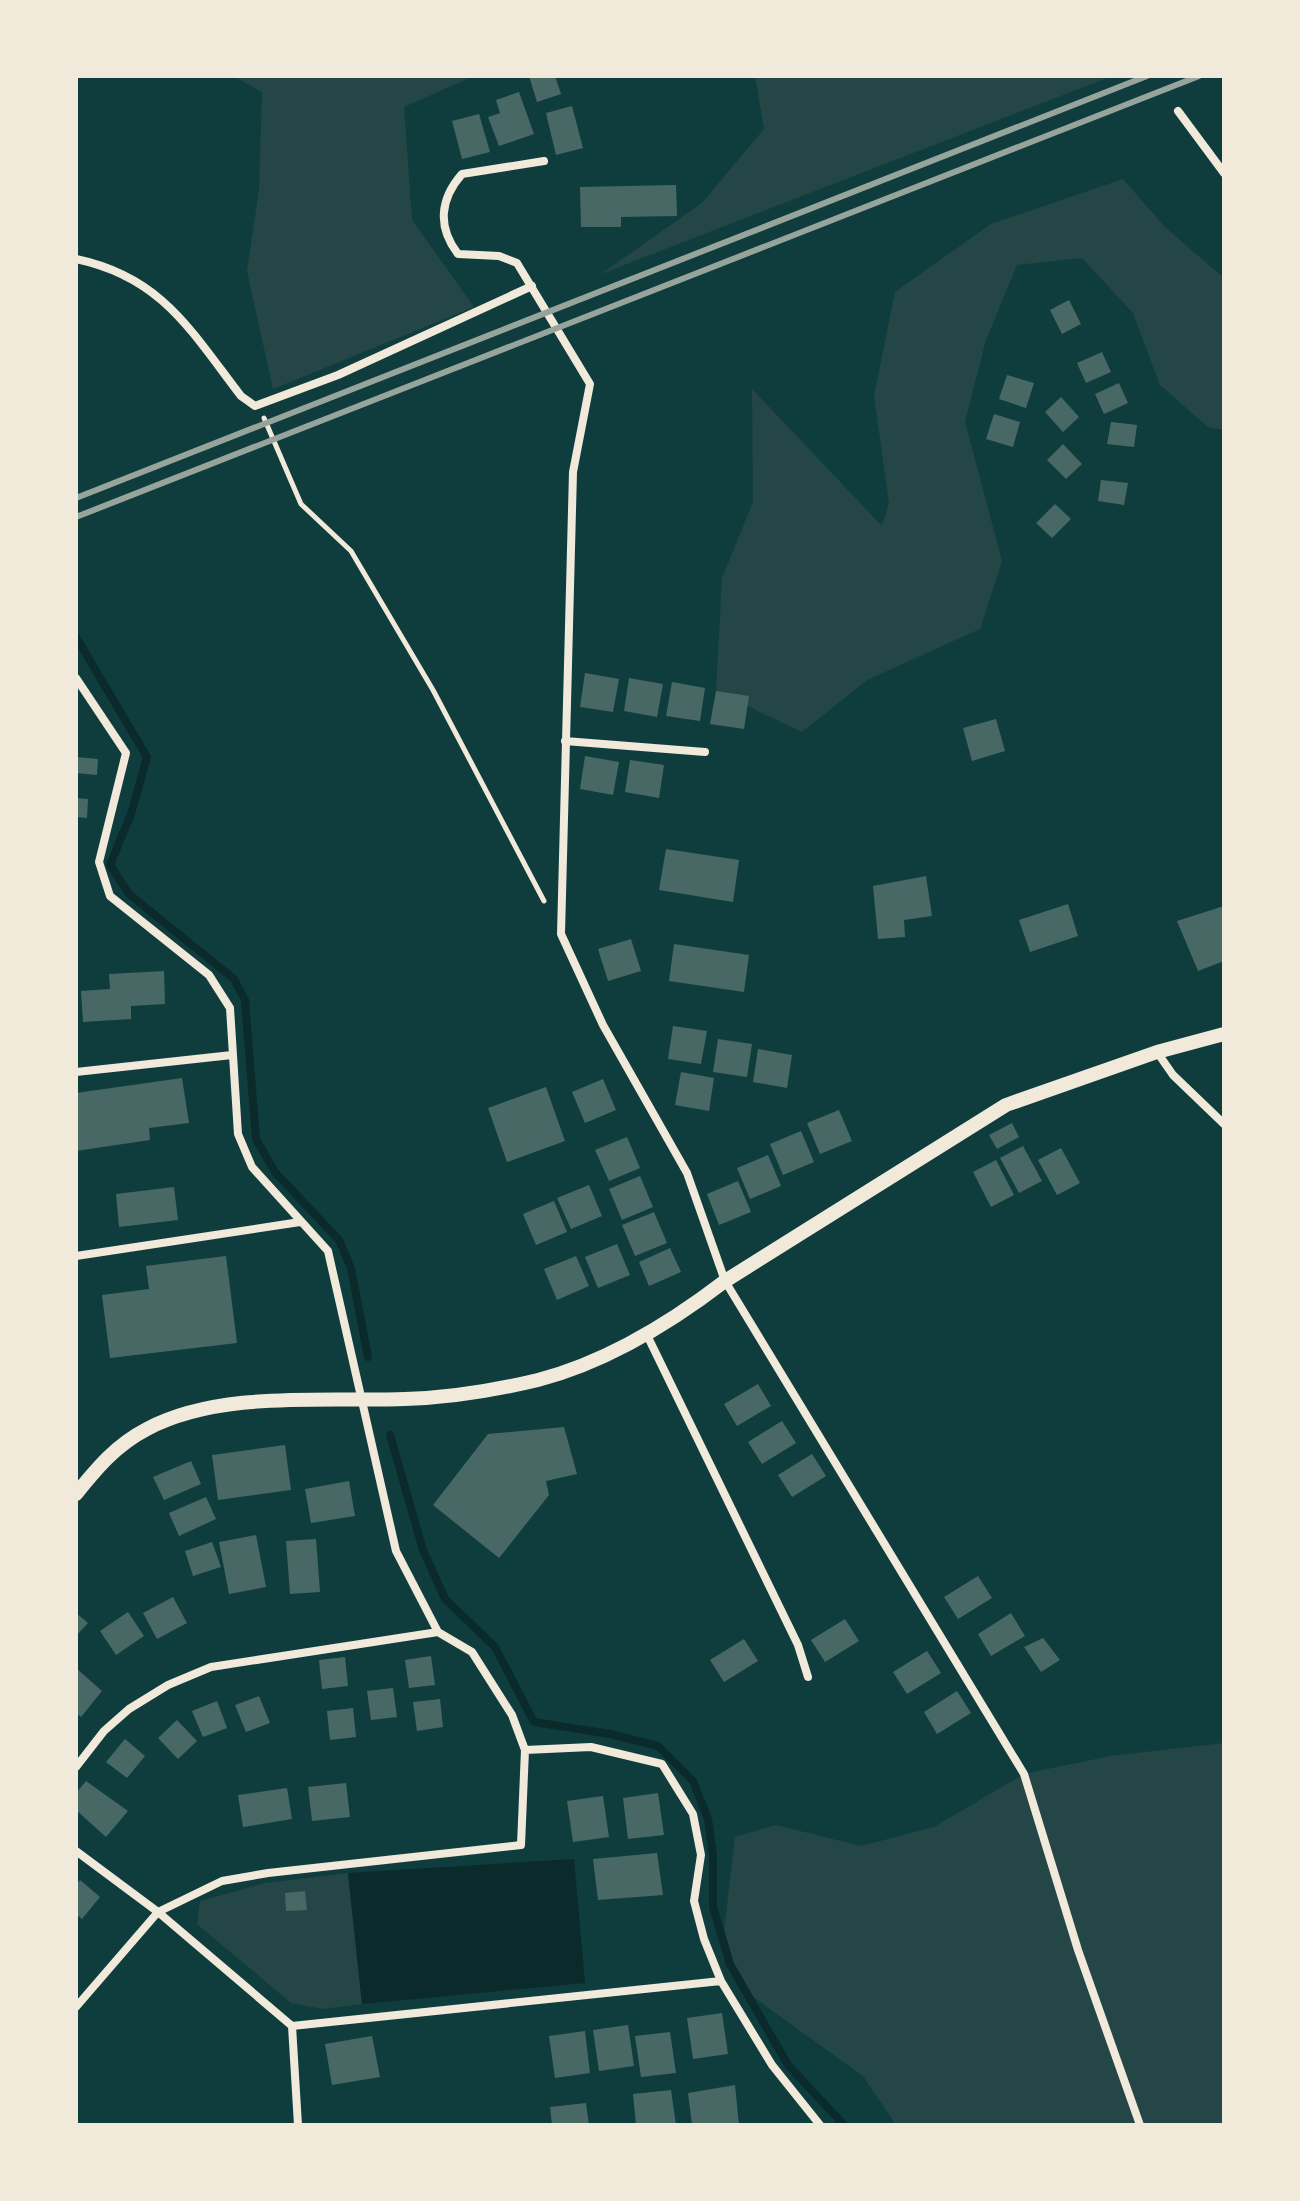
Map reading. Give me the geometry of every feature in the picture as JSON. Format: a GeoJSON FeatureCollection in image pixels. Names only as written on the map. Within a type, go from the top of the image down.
{"type":"FeatureCollection","features":[{"type":"Feature","properties":{"kind":"street"},"geometry":{"type":"LineString","coordinates":[[1178,111],[1224,173]]}},
{"type":"Feature","properties":{"kind":"street"},"geometry":{"type":"LineString","coordinates":[[544,161],[462,174],[444,200],[443,218],[448,241],[458,254],[499,256],[517,263],[590,384],[573,472],[561,934],[603,1025],[687,1173],[725,1281],[1024,1774],[1078,1950],[1140,2125]]}},
{"type":"Feature","properties":{"kind":"street"},"geometry":{"type":"LineString","coordinates":[[76,259],[123,273],[161,298],[241,396],[255,406],[338,375],[532,286]]}},
{"type":"Feature","properties":{"kind":"street"},"geometry":{"type":"LineString","coordinates":[[76,678],[126,753],[99,862],[110,896],[209,975],[230,1008],[238,1134],[252,1167],[328,1251],[396,1551],[438,1632],[472,1652],[512,1715],[525,1750],[521,1845],[222,1881],[158,1912],[76,2007]]}},
{"type":"Feature","properties":{"kind":"street"},"geometry":{"type":"LineString","coordinates":[[565,741],[705,752]]}},
{"type":"Feature","properties":{"kind":"street"},"geometry":{"type":"LineString","coordinates":[[76,1494],[110,1453],[148,1428],[195,1412],[247,1403],[447,1395],[537,1380],[604,1358],[688,1309],[725,1281],[1006,1105],[1157,1052],[1224,1034]]}},
{"type":"Feature","properties":{"kind":"street"},"geometry":{"type":"LineString","coordinates":[[1157,1052],[1173,1075],[1224,1124]]}},
{"type":"Feature","properties":{"kind":"street"},"geometry":{"type":"LineString","coordinates":[[76,1072],[232,1055]]}},
{"type":"Feature","properties":{"kind":"street"},"geometry":{"type":"LineString","coordinates":[[76,1256],[300,1222]]}},
{"type":"Feature","properties":{"kind":"street"},"geometry":{"type":"LineString","coordinates":[[646,1333],[798,1645],[808,1677]]}},
{"type":"Feature","properties":{"kind":"street"},"geometry":{"type":"LineString","coordinates":[[76,1767],[104,1731],[129,1709],[168,1685],[211,1667],[438,1632]]}},
{"type":"Feature","properties":{"kind":"street"},"geometry":{"type":"LineString","coordinates":[[525,1750],[591,1747],[662,1764],[693,1814],[701,1855],[694,1901],[704,1939],[721,1981],[772,2065],[820,2125]]}},
{"type":"Feature","properties":{"kind":"street"},"geometry":{"type":"LineString","coordinates":[[76,1851],[158,1912],[292,2026],[298,2125]]}},
{"type":"Feature","properties":{"kind":"street"},"geometry":{"type":"LineString","coordinates":[[292,2026],[721,1981]]}},
{"type":"Feature","properties":{"kind":"path"},"geometry":{"type":"LineString","coordinates":[[255,406],[270,427],[301,504],[351,551],[433,690],[561,934]]}},
{"type":"Feature","properties":{"kind":"shaded area"},"geometry":{"type":"Polygon","coordinates":[[[233,76],[474,76],[404,107],[412,220],[474,307],[273,389],[247,271],[259,190],[262,92],[233,76]]]}},
{"type":"Feature","properties":{"kind":"shaded area"},"geometry":{"type":"Polygon","coordinates":[[[755,76],[1112,76],[601,274],[702,203],[764,129],[755,76]]]}},
{"type":"Feature","properties":{"kind":"shaded area"},"geometry":{"type":"Polygon","coordinates":[[[1123,179],[1165,227],[1224,278],[1224,430],[1208,427],[1160,385],[1133,313],[1082,258],[1017,265],[986,340],[965,422],[1002,561],[980,629],[867,680],[802,732],[716,691],[722,578],[753,502],[752,389],[882,526],[889,503],[874,396],[895,292],[991,224],[1123,179]]]}},
{"type":"Feature","properties":{"kind":"shaded area"},"geometry":{"type":"Polygon","coordinates":[[[1224,1743],[1224,2125],[896,2125],[863,2076],[745,1991],[723,1940],[735,1837],[776,1825],[861,1846],[934,1827],[1024,1774],[1110,1756],[1224,1743]]]}},
{"type":"Feature","properties":{"kind":"shaded area"},"geometry":{"type":"Polygon","coordinates":[[[574,1859],[585,1983],[362,2004],[348,1873],[574,1859]]]}},
{"type":"Feature","properties":{"kind":"shaded area"},"geometry":{"type":"Polygon","coordinates":[[[348,1873],[362,2004],[323,2009],[291,2003],[197,1924],[200,1901],[265,1883],[348,1873]]]}},
{"type":"Feature","properties":{"kind":"building"},"geometry":{"type":"Polygon","coordinates":[[[529,76],[555,76],[561,94],[537,102],[529,76]]]}},
{"type":"Feature","properties":{"kind":"building"},"geometry":{"type":"Polygon","coordinates":[[[519,92],[534,134],[499,146],[488,117],[500,113],[496,100],[519,92]]]}},
{"type":"Feature","properties":{"kind":"building"},"geometry":{"type":"Polygon","coordinates":[[[572,106],[583,148],[556,155],[546,113],[572,106]]]}},
{"type":"Feature","properties":{"kind":"building"},"geometry":{"type":"Polygon","coordinates":[[[479,114],[490,152],[462,159],[452,121],[479,114]]]}},
{"type":"Feature","properties":{"kind":"building"},"geometry":{"type":"Polygon","coordinates":[[[676,185],[677,216],[621,217],[621,227],[581,227],[580,187],[676,185]]]}},
{"type":"Feature","properties":{"kind":"building"},"geometry":{"type":"Polygon","coordinates":[[[1069,300],[1081,324],[1062,334],[1050,310],[1069,300]]]}},
{"type":"Feature","properties":{"kind":"building"},"geometry":{"type":"Polygon","coordinates":[[[1102,352],[1111,372],[1086,383],[1077,363],[1102,352]]]}},
{"type":"Feature","properties":{"kind":"building"},"geometry":{"type":"Polygon","coordinates":[[[1007,375],[1034,383],[1026,408],[999,399],[1007,375]]]}},
{"type":"Feature","properties":{"kind":"building"},"geometry":{"type":"Polygon","coordinates":[[[1119,383],[1128,403],[1104,414],[1095,394],[1119,383]]]}},
{"type":"Feature","properties":{"kind":"building"},"geometry":{"type":"Polygon","coordinates":[[[1061,397],[1079,417],[1063,432],[1045,412],[1061,397]]]}},
{"type":"Feature","properties":{"kind":"building"},"geometry":{"type":"Polygon","coordinates":[[[994,414],[1020,422],[1013,447],[986,439],[994,414]]]}},
{"type":"Feature","properties":{"kind":"building"},"geometry":{"type":"Polygon","coordinates":[[[1111,422],[1137,425],[1134,447],[1107,444],[1111,422]]]}},
{"type":"Feature","properties":{"kind":"building"},"geometry":{"type":"Polygon","coordinates":[[[1063,444],[1082,464],[1066,479],[1047,460],[1063,444]]]}},
{"type":"Feature","properties":{"kind":"building"},"geometry":{"type":"Polygon","coordinates":[[[1101,480],[1128,483],[1124,505],[1098,501],[1101,480]]]}},
{"type":"Feature","properties":{"kind":"building"},"geometry":{"type":"Polygon","coordinates":[[[1055,504],[1071,519],[1052,538],[1036,523],[1055,504]]]}},
{"type":"Feature","properties":{"kind":"building"},"geometry":{"type":"Polygon","coordinates":[[[585,673],[619,679],[613,712],[580,707],[585,673]]]}},
{"type":"Feature","properties":{"kind":"building"},"geometry":{"type":"Polygon","coordinates":[[[629,678],[663,684],[657,717],[624,711],[629,678]]]}},
{"type":"Feature","properties":{"kind":"building"},"geometry":{"type":"Polygon","coordinates":[[[672,682],[705,688],[700,721],[666,716],[672,682]]]}},
{"type":"Feature","properties":{"kind":"building"},"geometry":{"type":"Polygon","coordinates":[[[716,691],[749,696],[744,729],[710,724],[716,691]]]}},
{"type":"Feature","properties":{"kind":"building"},"geometry":{"type":"Polygon","coordinates":[[[996,719],[1005,751],[972,761],[963,728],[996,719]]]}},
{"type":"Feature","properties":{"kind":"building"},"geometry":{"type":"Polygon","coordinates":[[[585,756],[619,762],[613,795],[580,789],[585,756]]]}},
{"type":"Feature","properties":{"kind":"building"},"geometry":{"type":"Polygon","coordinates":[[[76,757],[98,759],[97,775],[76,773],[76,757]]]}},
{"type":"Feature","properties":{"kind":"building"},"geometry":{"type":"Polygon","coordinates":[[[630,760],[664,765],[659,798],[625,792],[630,760]]]}},
{"type":"Feature","properties":{"kind":"building"},"geometry":{"type":"Polygon","coordinates":[[[76,798],[88,799],[87,818],[76,817],[76,798]]]}},
{"type":"Feature","properties":{"kind":"building"},"geometry":{"type":"Polygon","coordinates":[[[666,849],[739,860],[733,902],[659,890],[666,849]]]}},
{"type":"Feature","properties":{"kind":"building"},"geometry":{"type":"Polygon","coordinates":[[[926,876],[932,916],[904,920],[905,937],[878,939],[873,886],[926,876]]]}},
{"type":"Feature","properties":{"kind":"building"},"geometry":{"type":"Polygon","coordinates":[[[1068,904],[1078,936],[1030,952],[1019,920],[1068,904]]]}},
{"type":"Feature","properties":{"kind":"building"},"geometry":{"type":"Polygon","coordinates":[[[1224,906],[1224,961],[1198,971],[1177,921],[1224,906]]]}},
{"type":"Feature","properties":{"kind":"building"},"geometry":{"type":"Polygon","coordinates":[[[631,939],[641,971],[608,981],[598,949],[631,939]]]}},
{"type":"Feature","properties":{"kind":"building"},"geometry":{"type":"Polygon","coordinates":[[[674,944],[749,955],[744,992],[669,981],[674,944]]]}},
{"type":"Feature","properties":{"kind":"building"},"geometry":{"type":"Polygon","coordinates":[[[164,971],[165,1004],[131,1006],[131,1019],[83,1022],[81,991],[110,989],[109,974],[164,971]]]}},
{"type":"Feature","properties":{"kind":"building"},"geometry":{"type":"Polygon","coordinates":[[[673,1026],[707,1031],[701,1064],[668,1059],[673,1026]]]}},
{"type":"Feature","properties":{"kind":"building"},"geometry":{"type":"Polygon","coordinates":[[[718,1039],[752,1044],[747,1077],[713,1072],[718,1039]]]}},
{"type":"Feature","properties":{"kind":"building"},"geometry":{"type":"Polygon","coordinates":[[[758,1049],[792,1055],[787,1088],[753,1082],[758,1049]]]}},
{"type":"Feature","properties":{"kind":"building"},"geometry":{"type":"Polygon","coordinates":[[[681,1072],[714,1078],[709,1111],[675,1105],[681,1072]]]}},
{"type":"Feature","properties":{"kind":"building"},"geometry":{"type":"Polygon","coordinates":[[[182,1078],[189,1123],[149,1128],[150,1140],[76,1151],[76,1093],[182,1078]]]}},
{"type":"Feature","properties":{"kind":"building"},"geometry":{"type":"Polygon","coordinates":[[[603,1079],[616,1110],[585,1123],[572,1092],[603,1079]]]}},
{"type":"Feature","properties":{"kind":"building"},"geometry":{"type":"Polygon","coordinates":[[[546,1087],[565,1141],[507,1162],[488,1108],[546,1087]]]}},
{"type":"Feature","properties":{"kind":"building"},"geometry":{"type":"Polygon","coordinates":[[[839,1110],[852,1141],[820,1154],[807,1123],[839,1110]]]}},
{"type":"Feature","properties":{"kind":"building"},"geometry":{"type":"Polygon","coordinates":[[[1012,1123],[1019,1137],[997,1149],[989,1135],[1012,1123]]]}},
{"type":"Feature","properties":{"kind":"building"},"geometry":{"type":"Polygon","coordinates":[[[801,1131],[814,1162],[783,1175],[770,1144],[801,1131]]]}},
{"type":"Feature","properties":{"kind":"building"},"geometry":{"type":"Polygon","coordinates":[[[627,1137],[640,1168],[609,1181],[595,1150],[627,1137]]]}},
{"type":"Feature","properties":{"kind":"building"},"geometry":{"type":"Polygon","coordinates":[[[1023,1146],[1042,1181],[1019,1193],[1000,1158],[1023,1146]]]}},
{"type":"Feature","properties":{"kind":"building"},"geometry":{"type":"Polygon","coordinates":[[[1061,1148],[1080,1183],[1057,1195],[1038,1160],[1061,1148]]]}},
{"type":"Feature","properties":{"kind":"building"},"geometry":{"type":"Polygon","coordinates":[[[768,1155],[781,1186],[750,1199],[737,1168],[768,1155]]]}},
{"type":"Feature","properties":{"kind":"building"},"geometry":{"type":"Polygon","coordinates":[[[996,1160],[1014,1195],[991,1207],[973,1172],[996,1160]]]}},
{"type":"Feature","properties":{"kind":"building"},"geometry":{"type":"Polygon","coordinates":[[[640,1176],[653,1207],[622,1220],[609,1189],[640,1176]]]}},
{"type":"Feature","properties":{"kind":"building"},"geometry":{"type":"Polygon","coordinates":[[[738,1181],[751,1212],[719,1225],[707,1194],[738,1181]]]}},
{"type":"Feature","properties":{"kind":"building"},"geometry":{"type":"Polygon","coordinates":[[[589,1185],[602,1216],[571,1229],[557,1198],[589,1185]]]}},
{"type":"Feature","properties":{"kind":"building"},"geometry":{"type":"Polygon","coordinates":[[[174,1187],[178,1220],[119,1227],[116,1194],[174,1187]]]}},
{"type":"Feature","properties":{"kind":"building"},"geometry":{"type":"Polygon","coordinates":[[[554,1201],[567,1232],[536,1245],[523,1214],[554,1201]]]}},
{"type":"Feature","properties":{"kind":"building"},"geometry":{"type":"Polygon","coordinates":[[[654,1212],[667,1243],[635,1256],[622,1225],[654,1212]]]}},
{"type":"Feature","properties":{"kind":"building"},"geometry":{"type":"Polygon","coordinates":[[[617,1244],[630,1275],[598,1288],[585,1257],[617,1244]]]}},
{"type":"Feature","properties":{"kind":"building"},"geometry":{"type":"Polygon","coordinates":[[[670,1248],[681,1272],[649,1286],[639,1262],[670,1248]]]}},
{"type":"Feature","properties":{"kind":"building"},"geometry":{"type":"Polygon","coordinates":[[[226,1256],[237,1343],[110,1358],[102,1295],[149,1289],[146,1266],[226,1256]]]}},
{"type":"Feature","properties":{"kind":"building"},"geometry":{"type":"Polygon","coordinates":[[[576,1256],[589,1286],[557,1300],[544,1269],[576,1256]]]}},
{"type":"Feature","properties":{"kind":"building"},"geometry":{"type":"Polygon","coordinates":[[[758,1384],[771,1406],[737,1426],[724,1404],[758,1384]]]}},
{"type":"Feature","properties":{"kind":"building"},"geometry":{"type":"Polygon","coordinates":[[[782,1421],[796,1443],[762,1464],[748,1442],[782,1421]]]}},
{"type":"Feature","properties":{"kind":"building"},"geometry":{"type":"Polygon","coordinates":[[[564,1427],[577,1474],[546,1481],[549,1495],[499,1558],[433,1505],[488,1434],[564,1427]]]}},
{"type":"Feature","properties":{"kind":"building"},"geometry":{"type":"Polygon","coordinates":[[[285,1445],[291,1490],[218,1500],[212,1455],[285,1445]]]}},
{"type":"Feature","properties":{"kind":"building"},"geometry":{"type":"Polygon","coordinates":[[[812,1454],[826,1476],[792,1497],[778,1475],[812,1454]]]}},
{"type":"Feature","properties":{"kind":"building"},"geometry":{"type":"Polygon","coordinates":[[[191,1461],[201,1484],[164,1500],[153,1477],[191,1461]]]}},
{"type":"Feature","properties":{"kind":"building"},"geometry":{"type":"Polygon","coordinates":[[[349,1481],[355,1516],[311,1523],[305,1489],[349,1481]]]}},
{"type":"Feature","properties":{"kind":"building"},"geometry":{"type":"Polygon","coordinates":[[[206,1497],[216,1519],[179,1536],[169,1513],[206,1497]]]}},
{"type":"Feature","properties":{"kind":"building"},"geometry":{"type":"Polygon","coordinates":[[[256,1535],[266,1587],[229,1594],[219,1542],[256,1535]]]}},
{"type":"Feature","properties":{"kind":"building"},"geometry":{"type":"Polygon","coordinates":[[[316,1539],[320,1592],[290,1594],[286,1541],[316,1539]]]}},
{"type":"Feature","properties":{"kind":"building"},"geometry":{"type":"Polygon","coordinates":[[[212,1542],[221,1567],[193,1576],[185,1551],[212,1542]]]}},
{"type":"Feature","properties":{"kind":"building"},"geometry":{"type":"Polygon","coordinates":[[[978,1576],[992,1598],[958,1619],[944,1597],[978,1576]]]}},
{"type":"Feature","properties":{"kind":"building"},"geometry":{"type":"Polygon","coordinates":[[[173,1597],[187,1623],[157,1639],[143,1613],[173,1597]]]}},
{"type":"Feature","properties":{"kind":"building"},"geometry":{"type":"Polygon","coordinates":[[[128,1612],[144,1636],[116,1655],[100,1631],[128,1612]]]}},
{"type":"Feature","properties":{"kind":"building"},"geometry":{"type":"Polygon","coordinates":[[[76,1613],[88,1623],[76,1636],[76,1613]]]}},
{"type":"Feature","properties":{"kind":"building"},"geometry":{"type":"Polygon","coordinates":[[[1011,1613],[1025,1636],[991,1656],[978,1634],[1011,1613]]]}},
{"type":"Feature","properties":{"kind":"building"},"geometry":{"type":"Polygon","coordinates":[[[845,1619],[859,1641],[825,1662],[811,1640],[845,1619]]]}},
{"type":"Feature","properties":{"kind":"building"},"geometry":{"type":"Polygon","coordinates":[[[1043,1638],[1060,1660],[1041,1672],[1024,1647],[1043,1638]]]}},
{"type":"Feature","properties":{"kind":"building"},"geometry":{"type":"Polygon","coordinates":[[[744,1639],[758,1661],[724,1682],[710,1660],[744,1639]]]}},
{"type":"Feature","properties":{"kind":"building"},"geometry":{"type":"Polygon","coordinates":[[[927,1651],[941,1673],[907,1694],[893,1672],[927,1651]]]}},
{"type":"Feature","properties":{"kind":"building"},"geometry":{"type":"Polygon","coordinates":[[[431,1656],[435,1685],[409,1688],[405,1660],[431,1656]]]}},
{"type":"Feature","properties":{"kind":"building"},"geometry":{"type":"Polygon","coordinates":[[[345,1657],[348,1686],[322,1689],[319,1660],[345,1657]]]}},
{"type":"Feature","properties":{"kind":"building"},"geometry":{"type":"Polygon","coordinates":[[[76,1668],[102,1691],[81,1717],[76,1713],[76,1668]]]}},
{"type":"Feature","properties":{"kind":"building"},"geometry":{"type":"Polygon","coordinates":[[[393,1688],[397,1717],[371,1720],[367,1691],[393,1688]]]}},
{"type":"Feature","properties":{"kind":"building"},"geometry":{"type":"Polygon","coordinates":[[[957,1691],[971,1713],[937,1734],[924,1712],[957,1691]]]}},
{"type":"Feature","properties":{"kind":"building"},"geometry":{"type":"Polygon","coordinates":[[[259,1696],[270,1723],[246,1732],[235,1705],[259,1696]]]}},
{"type":"Feature","properties":{"kind":"building"},"geometry":{"type":"Polygon","coordinates":[[[440,1699],[443,1727],[417,1731],[413,1702],[440,1699]]]}},
{"type":"Feature","properties":{"kind":"building"},"geometry":{"type":"Polygon","coordinates":[[[217,1701],[227,1728],[203,1737],[192,1711],[217,1701]]]}},
{"type":"Feature","properties":{"kind":"building"},"geometry":{"type":"Polygon","coordinates":[[[353,1708],[356,1737],[330,1740],[327,1711],[353,1708]]]}},
{"type":"Feature","properties":{"kind":"building"},"geometry":{"type":"Polygon","coordinates":[[[177,1720],[197,1741],[178,1759],[158,1738],[177,1720]]]}},
{"type":"Feature","properties":{"kind":"building"},"geometry":{"type":"Polygon","coordinates":[[[125,1739],[145,1756],[127,1778],[106,1762],[125,1739]]]}},
{"type":"Feature","properties":{"kind":"building"},"geometry":{"type":"Polygon","coordinates":[[[86,1781],[128,1811],[106,1837],[76,1810],[76,1793],[86,1781]]]}},
{"type":"Feature","properties":{"kind":"building"},"geometry":{"type":"Polygon","coordinates":[[[346,1783],[350,1817],[312,1821],[308,1787],[346,1783]]]}},
{"type":"Feature","properties":{"kind":"building"},"geometry":{"type":"Polygon","coordinates":[[[287,1788],[292,1819],[243,1827],[238,1795],[287,1788]]]}},
{"type":"Feature","properties":{"kind":"building"},"geometry":{"type":"Polygon","coordinates":[[[658,1793],[664,1835],[628,1839],[623,1798],[658,1793]]]}},
{"type":"Feature","properties":{"kind":"building"},"geometry":{"type":"Polygon","coordinates":[[[603,1796],[609,1837],[573,1842],[567,1801],[603,1796]]]}},
{"type":"Feature","properties":{"kind":"building"},"geometry":{"type":"Polygon","coordinates":[[[657,1853],[663,1895],[598,1900],[593,1859],[657,1853]]]}},
{"type":"Feature","properties":{"kind":"building"},"geometry":{"type":"Polygon","coordinates":[[[80,1880],[100,1897],[82,1919],[76,1914],[76,1885],[80,1880]]]}},
{"type":"Feature","properties":{"kind":"building"},"geometry":{"type":"Polygon","coordinates":[[[305,1891],[307,1910],[286,1911],[285,1893],[305,1891]]]}},
{"type":"Feature","properties":{"kind":"building"},"geometry":{"type":"Polygon","coordinates":[[[722,2013],[728,2054],[693,2059],[687,2018],[722,2013]]]}},
{"type":"Feature","properties":{"kind":"building"},"geometry":{"type":"Polygon","coordinates":[[[628,2025],[634,2066],[599,2071],[593,2030],[628,2025]]]}},
{"type":"Feature","properties":{"kind":"building"},"geometry":{"type":"Polygon","coordinates":[[[585,2031],[590,2073],[555,2078],[549,2036],[585,2031]]]}},
{"type":"Feature","properties":{"kind":"building"},"geometry":{"type":"Polygon","coordinates":[[[670,2032],[676,2073],[641,2077],[635,2036],[670,2032]]]}},
{"type":"Feature","properties":{"kind":"building"},"geometry":{"type":"Polygon","coordinates":[[[372,2036],[380,2077],[332,2085],[325,2044],[372,2036]]]}},
{"type":"Feature","properties":{"kind":"building"},"geometry":{"type":"Polygon","coordinates":[[[735,2085],[739,2125],[692,2125],[688,2093],[735,2085]]]}},
{"type":"Feature","properties":{"kind":"building"},"geometry":{"type":"Polygon","coordinates":[[[671,2090],[676,2125],[636,2125],[633,2094],[671,2090]]]}},
{"type":"Feature","properties":{"kind":"building"},"geometry":{"type":"Polygon","coordinates":[[[586,2103],[589,2125],[552,2125],[550,2107],[586,2103]]]}},
{"type":"Feature","properties":{"kind":"waterway"},"geometry":{"type":"LineString","coordinates":[[76,637],[147,757],[131,814],[110,865],[129,894],[234,979],[245,1000],[256,1139],[275,1172],[339,1240],[351,1268],[368,1357]]}},
{"type":"Feature","properties":{"kind":"waterway"},"geometry":{"type":"LineString","coordinates":[[390,1435],[423,1550],[445,1599],[495,1647],[534,1722],[610,1734],[658,1746],[693,1781],[708,1819],[713,1855],[713,1907],[730,1964],[788,2065],[844,2125]]}},
{"type":"Feature","properties":{"kind":"railway"},"geometry":{"type":"LineString","coordinates":[[76,498],[1147,76]]}},
{"type":"Feature","properties":{"kind":"railway"},"geometry":{"type":"LineString","coordinates":[[76,517],[1199,76]]}}]}
